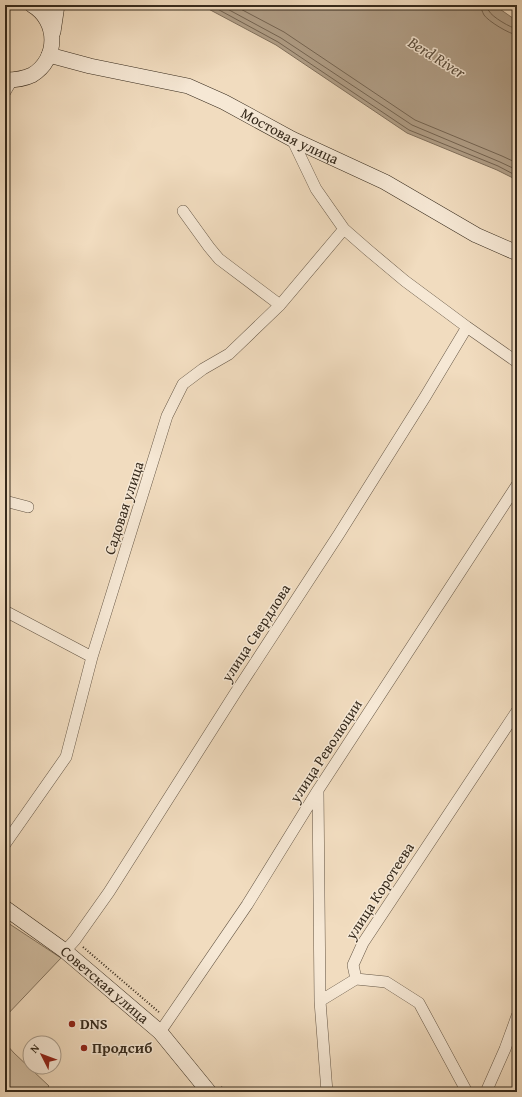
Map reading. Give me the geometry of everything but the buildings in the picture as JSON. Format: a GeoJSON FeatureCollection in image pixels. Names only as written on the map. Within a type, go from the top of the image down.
{"type":"FeatureCollection","features":[{"type":"Feature","properties":{"kind":"street"},"geometry":{"type":"LineString","coordinates":[[32,5],[39,9],[46,18],[51,28],[52,39]]}},
{"type":"Feature","properties":{"kind":"street"},"geometry":{"type":"LineString","coordinates":[[7,84],[23,79],[41,68],[51,50],[54,18],[57,5]]}},
{"type":"Feature","properties":{"kind":"street","name":"Мостовая улица"},"geometry":{"type":"LineString","coordinates":[[49,55],[90,66],[188,86],[224,102],[292,138],[385,182],[476,236],[517,253]]}},
{"type":"Feature","properties":{"kind":"street"},"geometry":{"type":"LineString","coordinates":[[292,138],[316,189],[344,229],[405,281],[517,362]]}},
{"type":"Feature","properties":{"kind":"street"},"geometry":{"type":"LineString","coordinates":[[183,211],[219,259],[280,305]]}},
{"type":"Feature","properties":{"kind":"street","name":"Садовая улица"},"geometry":{"type":"LineString","coordinates":[[5,844],[66,757],[92,656],[168,416],[183,384],[203,369],[229,354],[280,305],[344,229]]}},
{"type":"Feature","properties":{"kind":"street","name":"улица Свердлова"},"geometry":{"type":"LineString","coordinates":[[65,951],[75,940],[109,892],[234,695],[339,534],[425,398],[467,327]]}},
{"type":"Feature","properties":{"kind":"street","name":"улица Революции"},"geometry":{"type":"LineString","coordinates":[[160,1032],[247,905],[318,790],[517,485]]}},
{"type":"Feature","properties":{"kind":"street"},"geometry":{"type":"LineString","coordinates":[[5,501],[28,507]]}},
{"type":"Feature","properties":{"kind":"street"},"geometry":{"type":"LineString","coordinates":[[5,611],[92,656]]}},
{"type":"Feature","properties":{"kind":"street","name":"улица Коротеева"},"geometry":{"type":"LineString","coordinates":[[356,979],[353,966],[363,944],[517,711]]}},
{"type":"Feature","properties":{"kind":"street"},"geometry":{"type":"LineString","coordinates":[[318,790],[320,1001],[327,1092]]}},
{"type":"Feature","properties":{"kind":"street","name":"Советская улица"},"geometry":{"type":"LineString","coordinates":[[5,908],[65,951],[160,1032],[209,1092]]}},
{"type":"Feature","properties":{"kind":"street"},"geometry":{"type":"LineString","coordinates":[[320,1001],[356,979],[386,982],[419,1003],[467,1092]]}},
{"type":"Feature","properties":{"kind":"street"},"geometry":{"type":"LineString","coordinates":[[486,1092],[506,1049],[517,1016]]}},
{"type":"Feature","properties":{"kind":"shaded area"},"geometry":{"type":"Polygon","coordinates":[[[5,921],[61,958],[5,1017],[5,921]]]}},
{"type":"Feature","properties":{"kind":"shaded area"},"geometry":{"type":"Polygon","coordinates":[[[5,1043],[22,1061],[22,1075],[37,1075],[49,1086],[44,1092],[5,1092],[5,1043]]]}},
{"type":"Feature","properties":{"kind":"water","name":"Berd River"},"geometry":{"type":"Polygon","coordinates":[[[201,5],[494,5],[517,21],[517,180],[497,170],[407,133],[276,45],[201,5]]]}},
{"type":"Feature","properties":{"kind":"place","name":"DNS"},"geometry":{"type":"Point","coordinates":[72,1024]}},
{"type":"Feature","properties":{"kind":"place","name":"Продсиб"},"geometry":{"type":"Point","coordinates":[84,1048]}}]}
